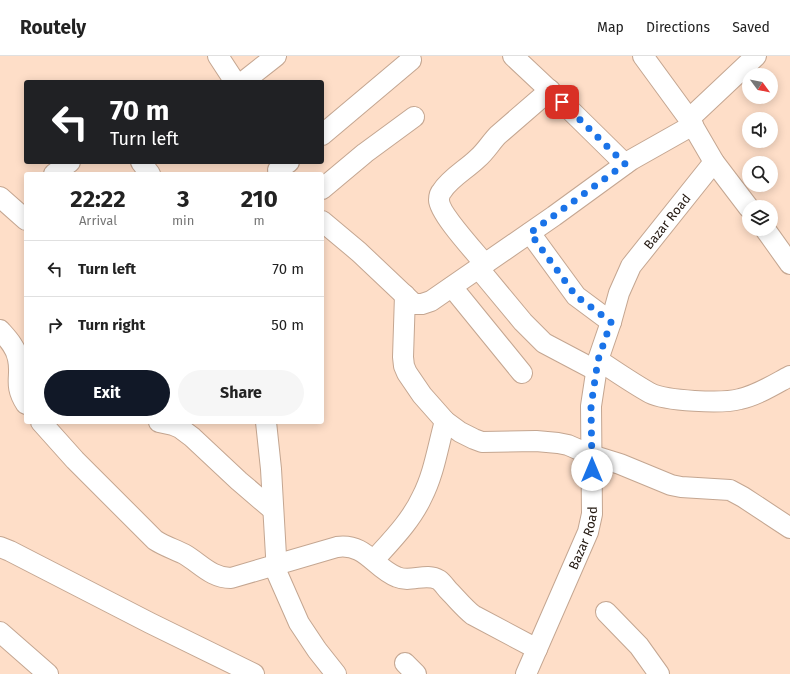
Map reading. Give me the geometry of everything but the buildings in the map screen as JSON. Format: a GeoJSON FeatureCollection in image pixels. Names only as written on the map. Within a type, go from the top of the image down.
{"type":"FeatureCollection","features":[{"type":"Feature","properties":{"kind":"street"},"geometry":{"type":"LineString","coordinates":[[218,56],[234,80]]}},
{"type":"Feature","properties":{"kind":"street"},"geometry":{"type":"LineString","coordinates":[[246,80],[276,56]]}},
{"type":"Feature","properties":{"kind":"street"},"geometry":{"type":"LineString","coordinates":[[513,56],[550,90],[625,164]]}},
{"type":"Feature","properties":{"kind":"street"},"geometry":{"type":"LineString","coordinates":[[642,56],[691,122],[714,162],[743,200]]}},
{"type":"Feature","properties":{"kind":"street"},"geometry":{"type":"LineString","coordinates":[[324,224],[359,252],[414,304],[422,304],[431,301],[530,233],[625,164],[691,122],[756,56]]}},
{"type":"Feature","properties":{"kind":"street"},"geometry":{"type":"LineString","coordinates":[[324,133],[411,60]]}},
{"type":"Feature","properties":{"kind":"street"},"geometry":{"type":"LineString","coordinates":[[550,90],[492,141],[479,158],[445,186],[440,193],[439,200],[442,209],[523,322],[544,343],[597,366],[650,393],[671,399],[739,400],[749,397],[790,376]]}},
{"type":"Feature","properties":{"kind":"street"},"geometry":{"type":"LineString","coordinates":[[324,187],[365,153],[414,117]]}},
{"type":"Feature","properties":{"kind":"street","name":"Bazar Road"},"geometry":{"type":"LineString","coordinates":[[526,674],[588,532],[592,514],[591,406],[597,366],[619,293],[631,266],[714,162]]}},
{"type":"Feature","properties":{"kind":"street"},"geometry":{"type":"LineString","coordinates":[[57,172],[67,164]]}},
{"type":"Feature","properties":{"kind":"street"},"geometry":{"type":"LineString","coordinates":[[13,200],[24,217]]}},
{"type":"Feature","properties":{"kind":"street"},"geometry":{"type":"LineString","coordinates":[[530,233],[576,296],[611,322]]}},
{"type":"Feature","properties":{"kind":"street"},"geometry":{"type":"LineString","coordinates":[[770,236],[790,264]]}},
{"type":"Feature","properties":{"kind":"street"},"geometry":{"type":"LineString","coordinates":[[452,287],[522,373]]}},
{"type":"Feature","properties":{"kind":"street"},"geometry":{"type":"LineString","coordinates":[[405,295],[404,366],[407,373],[422,394],[445,421],[460,432],[482,442],[536,441],[568,445],[671,485],[730,490],[790,528]]}},
{"type":"Feature","properties":{"kind":"street"},"geometry":{"type":"LineString","coordinates":[[0,330],[10,342],[18,357],[19,392],[24,401]]}},
{"type":"Feature","properties":{"kind":"street"},"geometry":{"type":"LineString","coordinates":[[374,560],[416,509],[428,483],[445,421]]}},
{"type":"Feature","properties":{"kind":"street"},"geometry":{"type":"LineString","coordinates":[[43,424],[75,460],[155,540],[163,546],[177,550],[186,555],[214,575],[222,578],[231,578],[337,547],[355,547],[365,553],[389,573],[398,578],[407,579],[432,577],[440,581],[473,615],[537,649]]}},
{"type":"Feature","properties":{"kind":"street"},"geometry":{"type":"LineString","coordinates":[[166,424],[180,428],[192,437],[239,481],[273,510]]}},
{"type":"Feature","properties":{"kind":"street"},"geometry":{"type":"LineString","coordinates":[[266,424],[271,469],[277,573],[299,623],[317,650],[336,674]]}},
{"type":"Feature","properties":{"kind":"street"},"geometry":{"type":"LineString","coordinates":[[0,547],[254,674]]}},
{"type":"Feature","properties":{"kind":"street"},"geometry":{"type":"LineString","coordinates":[[606,612],[639,646],[659,674]]}},
{"type":"Feature","properties":{"kind":"street"},"geometry":{"type":"LineString","coordinates":[[0,632],[48,674]]}},
{"type":"Feature","properties":{"kind":"route"},"geometry":{"type":"LineString","coordinates":[[562,102],[625,164],[530,233],[576,296],[611,322],[598,360],[591,406],[592,470]]}}]}
